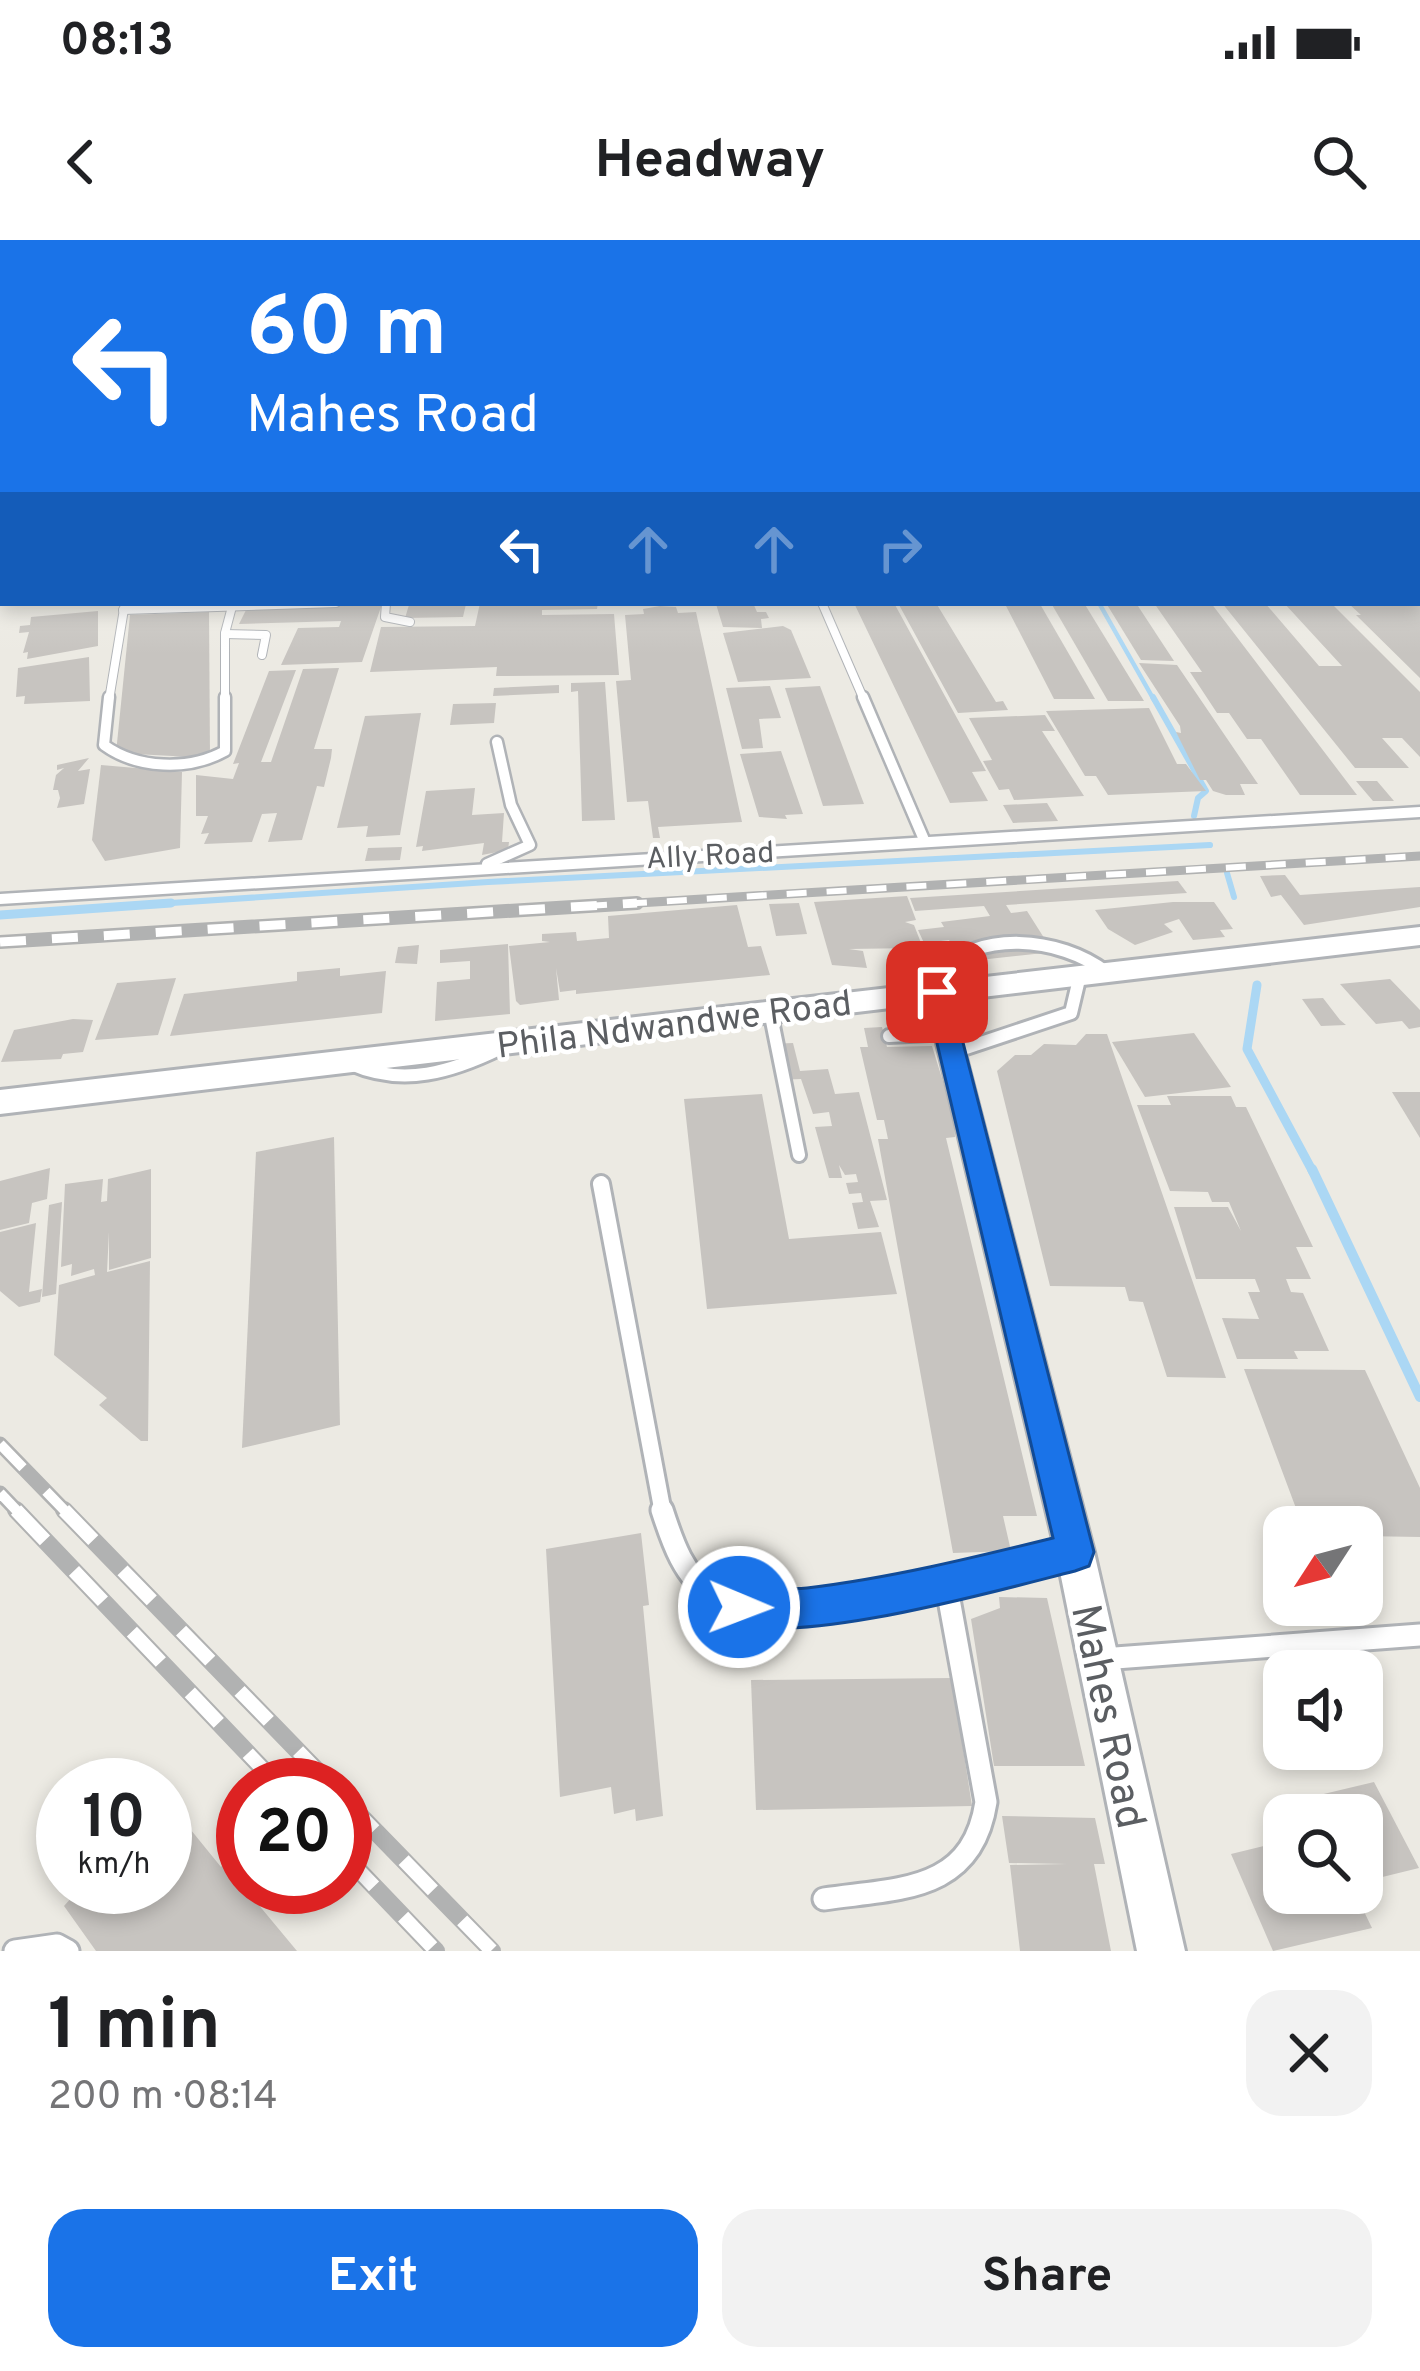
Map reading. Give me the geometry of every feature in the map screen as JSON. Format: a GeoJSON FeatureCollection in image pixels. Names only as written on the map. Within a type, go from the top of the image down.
{"type":"FeatureCollection","features":[{"type":"Feature","properties":{"kind":"street","name":"Phila Ndwandwe Road"},"geometry":{"type":"LineString","coordinates":[[0,1102],[1420,936]]}},
{"type":"Feature","properties":{"kind":"street","name":"Mahes Road"},"geometry":{"type":"LineString","coordinates":[[937,992],[1075,1552],[1162,1951]]}},
{"type":"Feature","properties":{"kind":"lane"},"geometry":{"type":"LineString","coordinates":[[124,606],[104,742],[113,753],[130,758],[196,763],[225,751],[225,634],[232,606]]}},
{"type":"Feature","properties":{"kind":"lane"},"geometry":{"type":"LineString","coordinates":[[386,606],[386,618],[410,622]]}},
{"type":"Feature","properties":{"kind":"lane"},"geometry":{"type":"LineString","coordinates":[[823,606],[925,842]]}},
{"type":"Feature","properties":{"kind":"lane"},"geometry":{"type":"LineString","coordinates":[[225,634],[266,635],[262,656]]}},
{"type":"Feature","properties":{"kind":"lane"},"geometry":{"type":"LineString","coordinates":[[477,869],[530,845],[511,805],[497,742]]}},
{"type":"Feature","properties":{"kind":"lane","name":"Ally Road"},"geometry":{"type":"LineString","coordinates":[[0,899],[1420,812]]}},
{"type":"Feature","properties":{"kind":"lane"},"geometry":{"type":"LineString","coordinates":[[889,1036],[951,1043],[1071,1013],[1093,974]]}},
{"type":"Feature","properties":{"kind":"lane"},"geometry":{"type":"LineString","coordinates":[[770,1011],[799,1155]]}},
{"type":"Feature","properties":{"kind":"lane"},"geometry":{"type":"LineString","coordinates":[[601,1184],[662,1510],[681,1559],[704,1589],[739,1607],[802,1608],[946,1583],[1075,1552]]}},
{"type":"Feature","properties":{"kind":"lane"},"geometry":{"type":"LineString","coordinates":[[824,1899],[940,1878],[974,1855],[983,1839],[986,1802],[946,1583]]}},
{"type":"Feature","properties":{"kind":"lane"},"geometry":{"type":"LineString","coordinates":[[1097,1659],[1420,1635]]}},
{"type":"Feature","properties":{"kind":"lane"},"geometry":{"type":"LineString","coordinates":[[15,1951],[57,1946],[68,1951]]}},
{"type":"Feature","properties":{"kind":"building"},"geometry":{"type":"Polygon","coordinates":[[[381,606],[362,662],[281,665],[298,628],[339,627],[341,621],[239,624],[247,608],[381,606]]]}},
{"type":"Feature","properties":{"kind":"building"},"geometry":{"type":"Polygon","coordinates":[[[409,606],[466,606],[463,617],[405,618],[409,606]]]}},
{"type":"Feature","properties":{"kind":"building"},"geometry":{"type":"Polygon","coordinates":[[[479,606],[598,606],[542,610],[542,615],[614,614],[619,675],[496,676],[497,667],[370,672],[381,627],[475,626],[479,606]]]}},
{"type":"Feature","properties":{"kind":"building"},"geometry":{"type":"Polygon","coordinates":[[[717,606],[754,606],[769,618],[761,619],[762,628],[723,627],[717,606]]]}},
{"type":"Feature","properties":{"kind":"building"},"geometry":{"type":"Polygon","coordinates":[[[855,606],[896,606],[986,771],[972,772],[988,801],[950,803],[855,606]]]}},
{"type":"Feature","properties":{"kind":"building"},"geometry":{"type":"Polygon","coordinates":[[[900,606],[938,606],[996,702],[1003,701],[1008,710],[958,713],[900,606]]]}},
{"type":"Feature","properties":{"kind":"building"},"geometry":{"type":"Polygon","coordinates":[[[1006,606],[1041,606],[1095,699],[1054,699],[1006,606]]]}},
{"type":"Feature","properties":{"kind":"building"},"geometry":{"type":"Polygon","coordinates":[[[1053,606],[1086,606],[1144,701],[1108,701],[1053,606]]]}},
{"type":"Feature","properties":{"kind":"building"},"geometry":{"type":"Polygon","coordinates":[[[1108,606],[1138,606],[1174,661],[1141,660],[1108,606]]]}},
{"type":"Feature","properties":{"kind":"building"},"geometry":{"type":"Polygon","coordinates":[[[1156,606],[1213,606],[1357,795],[1300,795],[1261,739],[1247,739],[1229,713],[1217,713],[1190,672],[1202,672],[1156,606]]]}},
{"type":"Feature","properties":{"kind":"building"},"geometry":{"type":"Polygon","coordinates":[[[1224,606],[1268,606],[1319,666],[1342,666],[1287,606],[1334,606],[1420,692],[1420,757],[1402,738],[1382,738],[1409,768],[1355,768],[1224,606]]]}},
{"type":"Feature","properties":{"kind":"building"},"geometry":{"type":"Polygon","coordinates":[[[1351,606],[1420,606],[1420,678],[1356,615],[1361,615],[1351,606]]]}},
{"type":"Feature","properties":{"kind":"building"},"geometry":{"type":"Polygon","coordinates":[[[676,607],[678,613],[696,612],[742,822],[658,827],[660,838],[653,838],[648,801],[627,802],[616,681],[631,680],[625,615],[644,614],[643,609],[676,607]]]}},
{"type":"Feature","properties":{"kind":"building"},"geometry":{"type":"Polygon","coordinates":[[[98,611],[98,646],[27,659],[28,652],[23,653],[29,632],[19,633],[20,626],[30,625],[31,617],[98,611]]]}},
{"type":"Feature","properties":{"kind":"building"},"geometry":{"type":"Polygon","coordinates":[[[209,612],[210,758],[116,753],[130,615],[209,612]]]}},
{"type":"Feature","properties":{"kind":"building"},"geometry":{"type":"Polygon","coordinates":[[[783,626],[791,630],[811,678],[738,682],[723,633],[783,626]]]}},
{"type":"Feature","properties":{"kind":"building"},"geometry":{"type":"Polygon","coordinates":[[[89,657],[90,701],[24,704],[25,696],[16,697],[18,668],[89,657]]]}},
{"type":"Feature","properties":{"kind":"building"},"geometry":{"type":"Polygon","coordinates":[[[1139,663],[1177,665],[1258,784],[1240,784],[1245,795],[1226,795],[1200,780],[1176,732],[1181,733],[1180,726],[1139,663]]]}},
{"type":"Feature","properties":{"kind":"building"},"geometry":{"type":"Polygon","coordinates":[[[339,668],[314,749],[332,749],[331,758],[324,787],[317,786],[302,840],[268,842],[277,813],[262,814],[252,842],[204,844],[209,833],[201,834],[208,816],[196,816],[196,775],[233,779],[239,763],[233,764],[269,671],[296,670],[261,762],[271,762],[303,669],[339,668]]]}},
{"type":"Feature","properties":{"kind":"building"},"geometry":{"type":"Polygon","coordinates":[[[605,682],[615,820],[582,821],[578,691],[571,692],[571,683],[605,682]]]}},
{"type":"Feature","properties":{"kind":"building"},"geometry":{"type":"Polygon","coordinates":[[[559,685],[559,693],[493,696],[494,688],[559,685]]]}},
{"type":"Feature","properties":{"kind":"building"},"geometry":{"type":"Polygon","coordinates":[[[770,686],[781,718],[759,719],[763,748],[742,749],[726,688],[770,686]]]}},
{"type":"Feature","properties":{"kind":"building"},"geometry":{"type":"Polygon","coordinates":[[[820,686],[864,804],[823,806],[785,688],[820,686]]]}},
{"type":"Feature","properties":{"kind":"building"},"geometry":{"type":"Polygon","coordinates":[[[496,703],[494,723],[450,725],[453,704],[496,703]]]}},
{"type":"Feature","properties":{"kind":"building"},"geometry":{"type":"Polygon","coordinates":[[[1149,708],[1177,764],[1186,764],[1206,791],[1108,795],[1096,776],[1085,776],[1046,711],[1149,708]]]}},
{"type":"Feature","properties":{"kind":"building"},"geometry":{"type":"Polygon","coordinates":[[[421,713],[400,835],[366,837],[368,826],[337,828],[365,716],[421,713]]]}},
{"type":"Feature","properties":{"kind":"building"},"geometry":{"type":"Polygon","coordinates":[[[1045,715],[1055,731],[1042,731],[1084,796],[1014,800],[1009,789],[999,790],[983,761],[992,760],[969,718],[1045,715]]]}},
{"type":"Feature","properties":{"kind":"building"},"geometry":{"type":"Polygon","coordinates":[[[781,751],[803,814],[785,815],[787,819],[759,817],[740,754],[781,751]]]}},
{"type":"Feature","properties":{"kind":"building"},"geometry":{"type":"Polygon","coordinates":[[[89,758],[78,771],[90,769],[84,804],[57,808],[60,798],[58,790],[53,790],[56,775],[64,768],[57,770],[57,765],[89,758]]]}},
{"type":"Feature","properties":{"kind":"building"},"geometry":{"type":"Polygon","coordinates":[[[101,765],[182,772],[180,848],[105,861],[92,840],[101,765]]]}},
{"type":"Feature","properties":{"kind":"building"},"geometry":{"type":"Polygon","coordinates":[[[1356,781],[1377,781],[1394,801],[1373,801],[1356,781]]]}},
{"type":"Feature","properties":{"kind":"building"},"geometry":{"type":"Polygon","coordinates":[[[475,788],[472,815],[504,813],[502,842],[509,842],[508,850],[482,855],[484,843],[422,851],[423,846],[416,847],[426,791],[475,788]]]}},
{"type":"Feature","properties":{"kind":"building"},"geometry":{"type":"Polygon","coordinates":[[[1047,803],[1058,821],[1013,823],[1003,805],[1047,803]]]}},
{"type":"Feature","properties":{"kind":"building"},"geometry":{"type":"Polygon","coordinates":[[[402,847],[400,860],[365,861],[368,848],[402,847]]]}},
{"type":"Feature","properties":{"kind":"building"},"geometry":{"type":"Polygon","coordinates":[[[1285,875],[1300,895],[1420,887],[1420,907],[1304,925],[1281,895],[1271,897],[1260,876],[1285,875]]]}},
{"type":"Feature","properties":{"kind":"building"},"geometry":{"type":"Polygon","coordinates":[[[1178,881],[1187,893],[1006,905],[1011,913],[1027,911],[1053,952],[961,962],[949,940],[924,943],[918,930],[990,916],[984,906],[915,911],[910,898],[1178,881]]]}},
{"type":"Feature","properties":{"kind":"building"},"geometry":{"type":"Polygon","coordinates":[[[907,896],[916,920],[905,922],[914,925],[921,943],[915,948],[849,949],[863,951],[867,968],[832,965],[814,902],[907,896]]]}},
{"type":"Feature","properties":{"kind":"building"},"geometry":{"type":"Polygon","coordinates":[[[1214,902],[1233,929],[1220,930],[1225,937],[1193,940],[1179,919],[1164,924],[1173,932],[1135,945],[1108,929],[1095,910],[1214,902]]]}},
{"type":"Feature","properties":{"kind":"building"},"geometry":{"type":"Polygon","coordinates":[[[799,903],[807,934],[776,936],[769,904],[799,903]]]}},
{"type":"Feature","properties":{"kind":"building"},"geometry":{"type":"Polygon","coordinates":[[[737,905],[748,947],[761,946],[770,975],[576,994],[576,990],[560,992],[556,968],[559,1000],[520,1005],[516,1001],[509,946],[550,942],[542,941],[542,934],[576,932],[577,941],[609,938],[608,916],[737,905]]]}},
{"type":"Feature","properties":{"kind":"building"},"geometry":{"type":"Polygon","coordinates":[[[508,944],[510,1014],[435,1021],[437,982],[470,979],[470,961],[440,963],[440,950],[508,944]]]}},
{"type":"Feature","properties":{"kind":"building"},"geometry":{"type":"Polygon","coordinates":[[[419,945],[417,964],[395,963],[398,947],[419,945]]]}},
{"type":"Feature","properties":{"kind":"building"},"geometry":{"type":"Polygon","coordinates":[[[340,968],[340,976],[386,971],[382,1013],[170,1036],[184,994],[297,981],[297,972],[340,968]]]}},
{"type":"Feature","properties":{"kind":"building"},"geometry":{"type":"Polygon","coordinates":[[[176,978],[158,1035],[95,1040],[117,983],[176,978]]]}},
{"type":"Feature","properties":{"kind":"building"},"geometry":{"type":"Polygon","coordinates":[[[1390,979],[1420,1010],[1420,1027],[1409,1029],[1402,1021],[1376,1024],[1340,984],[1390,979]]]}},
{"type":"Feature","properties":{"kind":"building"},"geometry":{"type":"Polygon","coordinates":[[[1323,998],[1346,1025],[1321,1026],[1302,999],[1323,998]]]}},
{"type":"Feature","properties":{"kind":"building"},"geometry":{"type":"Polygon","coordinates":[[[93,1020],[83,1052],[63,1054],[61,1059],[1,1062],[14,1030],[93,1020]]]}},
{"type":"Feature","properties":{"kind":"building"},"geometry":{"type":"Polygon","coordinates":[[[882,1027],[887,1047],[932,1046],[954,1117],[955,1137],[946,1138],[1037,1516],[1003,1516],[1011,1551],[953,1553],[878,1139],[888,1139],[884,1120],[877,1120],[860,1047],[868,1047],[864,1028],[882,1027]]]}},
{"type":"Feature","properties":{"kind":"building"},"geometry":{"type":"Polygon","coordinates":[[[1194,1033],[1231,1087],[1145,1097],[1112,1042],[1194,1033]]]}},
{"type":"Feature","properties":{"kind":"building"},"geometry":{"type":"Polygon","coordinates":[[[1086,1034],[1107,1034],[1226,1378],[1167,1377],[1143,1302],[1129,1301],[1125,1287],[1050,1286],[997,1071],[1015,1055],[1031,1055],[1044,1044],[1076,1045],[1086,1034]]]}},
{"type":"Feature","properties":{"kind":"building"},"geometry":{"type":"Polygon","coordinates":[[[793,1043],[800,1071],[828,1069],[835,1094],[859,1092],[887,1200],[870,1201],[879,1227],[858,1229],[852,1203],[863,1202],[861,1193],[849,1194],[846,1183],[858,1182],[856,1174],[845,1175],[839,1165],[842,1178],[829,1178],[815,1127],[832,1126],[829,1112],[813,1114],[801,1079],[776,1080],[769,1044],[793,1043]]]}},
{"type":"Feature","properties":{"kind":"building"},"geometry":{"type":"Polygon","coordinates":[[[1392,1092],[1420,1092],[1420,1138],[1392,1092]]]}},
{"type":"Feature","properties":{"kind":"building"},"geometry":{"type":"Polygon","coordinates":[[[762,1094],[789,1239],[881,1232],[897,1294],[707,1309],[684,1099],[762,1094]]]}},
{"type":"Feature","properties":{"kind":"building"},"geometry":{"type":"Polygon","coordinates":[[[1167,1096],[1231,1096],[1236,1107],[1246,1107],[1313,1247],[1296,1247],[1311,1279],[1286,1279],[1291,1292],[1303,1293],[1329,1351],[1294,1351],[1298,1359],[1237,1359],[1222,1318],[1259,1319],[1248,1292],[1260,1292],[1255,1279],[1196,1279],[1174,1207],[1228,1207],[1241,1231],[1229,1202],[1212,1202],[1208,1192],[1170,1191],[1137,1105],[1171,1105],[1167,1096]]]}},
{"type":"Feature","properties":{"kind":"building"},"geometry":{"type":"Polygon","coordinates":[[[334,1137],[340,1425],[242,1448],[256,1152],[334,1137]]]}},
{"type":"Feature","properties":{"kind":"building"},"geometry":{"type":"Polygon","coordinates":[[[50,1168],[47,1199],[32,1203],[29,1223],[0,1230],[0,1181],[50,1168]]]}},
{"type":"Feature","properties":{"kind":"building"},"geometry":{"type":"Polygon","coordinates":[[[151,1169],[151,1258],[109,1270],[109,1232],[107,1272],[150,1261],[148,1441],[141,1441],[99,1405],[107,1398],[54,1355],[59,1285],[95,1275],[94,1269],[71,1276],[72,1264],[61,1267],[65,1184],[103,1179],[101,1202],[107,1201],[108,1179],[151,1169]]]}},
{"type":"Feature","properties":{"kind":"building"},"geometry":{"type":"Polygon","coordinates":[[[62,1202],[56,1294],[42,1297],[49,1205],[62,1202]]]}},
{"type":"Feature","properties":{"kind":"building"},"geometry":{"type":"Polygon","coordinates":[[[36,1223],[29,1292],[42,1289],[40,1302],[19,1307],[0,1291],[0,1232],[36,1223]]]}},
{"type":"Feature","properties":{"kind":"building"},"geometry":{"type":"Polygon","coordinates":[[[1244,1369],[1365,1370],[1420,1488],[1420,1537],[1383,1536],[1383,1506],[1295,1506],[1244,1369]]]}},
{"type":"Feature","properties":{"kind":"building"},"geometry":{"type":"Polygon","coordinates":[[[641,1533],[649,1605],[643,1606],[663,1816],[636,1821],[635,1809],[614,1814],[611,1787],[560,1797],[546,1549],[641,1533]]]}},
{"type":"Feature","properties":{"kind":"building"},"geometry":{"type":"Polygon","coordinates":[[[999,1597],[1047,1598],[1085,1766],[994,1766],[971,1619],[1000,1608],[999,1597]]]}},
{"type":"Feature","properties":{"kind":"building"},"geometry":{"type":"Polygon","coordinates":[[[952,1678],[972,1806],[756,1810],[751,1680],[952,1678]]]}},
{"type":"Feature","properties":{"kind":"building"},"geometry":{"type":"Polygon","coordinates":[[[1374,1782],[1380,1794],[1324,1794],[1374,1782]]]}},
{"type":"Feature","properties":{"kind":"building"},"geometry":{"type":"Polygon","coordinates":[[[1383,1799],[1419,1868],[1383,1877],[1383,1799]]]}},
{"type":"Feature","properties":{"kind":"building"},"geometry":{"type":"Polygon","coordinates":[[[1002,1816],[1095,1818],[1105,1864],[1094,1864],[1111,1951],[1020,1951],[1010,1865],[1067,1864],[1009,1863],[1002,1816]]]}},
{"type":"Feature","properties":{"kind":"building"},"geometry":{"type":"Polygon","coordinates":[[[192,1831],[216,1861],[216,1914],[266,1914],[297,1951],[96,1951],[70,1914],[192,1914],[192,1831]]]}},
{"type":"Feature","properties":{"kind":"building"},"geometry":{"type":"Polygon","coordinates":[[[1263,1846],[1263,1914],[1365,1914],[1372,1928],[1273,1951],[1231,1854],[1263,1846]]]}},
{"type":"Feature","properties":{"kind":"waterway"},"geometry":{"type":"LineString","coordinates":[[1101,606],[1154,700]]}},
{"type":"Feature","properties":{"kind":"waterway"},"geometry":{"type":"LineString","coordinates":[[1153,697],[1206,791],[1198,798],[1194,816]]}},
{"type":"Feature","properties":{"kind":"waterway"},"geometry":{"type":"LineString","coordinates":[[167,903],[1210,845]]}},
{"type":"Feature","properties":{"kind":"waterway"},"geometry":{"type":"LineString","coordinates":[[1227,873],[1234,897]]}},
{"type":"Feature","properties":{"kind":"waterway"},"geometry":{"type":"LineString","coordinates":[[0,915],[167,903]]}},
{"type":"Feature","properties":{"kind":"waterway"},"geometry":{"type":"LineString","coordinates":[[126,906],[167,903]]}},
{"type":"Feature","properties":{"kind":"waterway"},"geometry":{"type":"LineString","coordinates":[[167,903],[171,903]]}},
{"type":"Feature","properties":{"kind":"waterway"},"geometry":{"type":"LineString","coordinates":[[1257,985],[1247,1049],[1313,1172]]}},
{"type":"Feature","properties":{"kind":"waterway"},"geometry":{"type":"LineString","coordinates":[[1312,1169],[1420,1397]]}},
{"type":"Feature","properties":{"kind":"railway"},"geometry":{"type":"LineString","coordinates":[[587,906],[1420,856]]}},
{"type":"Feature","properties":{"kind":"railway"},"geometry":{"type":"LineString","coordinates":[[0,942],[637,903]]}},
{"type":"Feature","properties":{"kind":"railway"},"geometry":{"type":"LineString","coordinates":[[0,1444],[67,1513]]}},
{"type":"Feature","properties":{"kind":"railway"},"geometry":{"type":"LineString","coordinates":[[0,1493],[19,1513]]}},
{"type":"Feature","properties":{"kind":"railway"},"geometry":{"type":"LineString","coordinates":[[16,1510],[252,1758]]}},
{"type":"Feature","properties":{"kind":"railway"},"geometry":{"type":"LineString","coordinates":[[64,1510],[305,1758]]}},
{"type":"Feature","properties":{"kind":"railway"},"geometry":{"type":"LineString","coordinates":[[372,1828],[492,1951]]}},
{"type":"Feature","properties":{"kind":"railway"},"geometry":{"type":"LineString","coordinates":[[372,1884],[436,1951]]}},
{"type":"Feature","properties":{"kind":"route"},"geometry":{"type":"LineString","coordinates":[[739,1607],[802,1608],[946,1583],[1075,1552],[937,992]]}}]}
